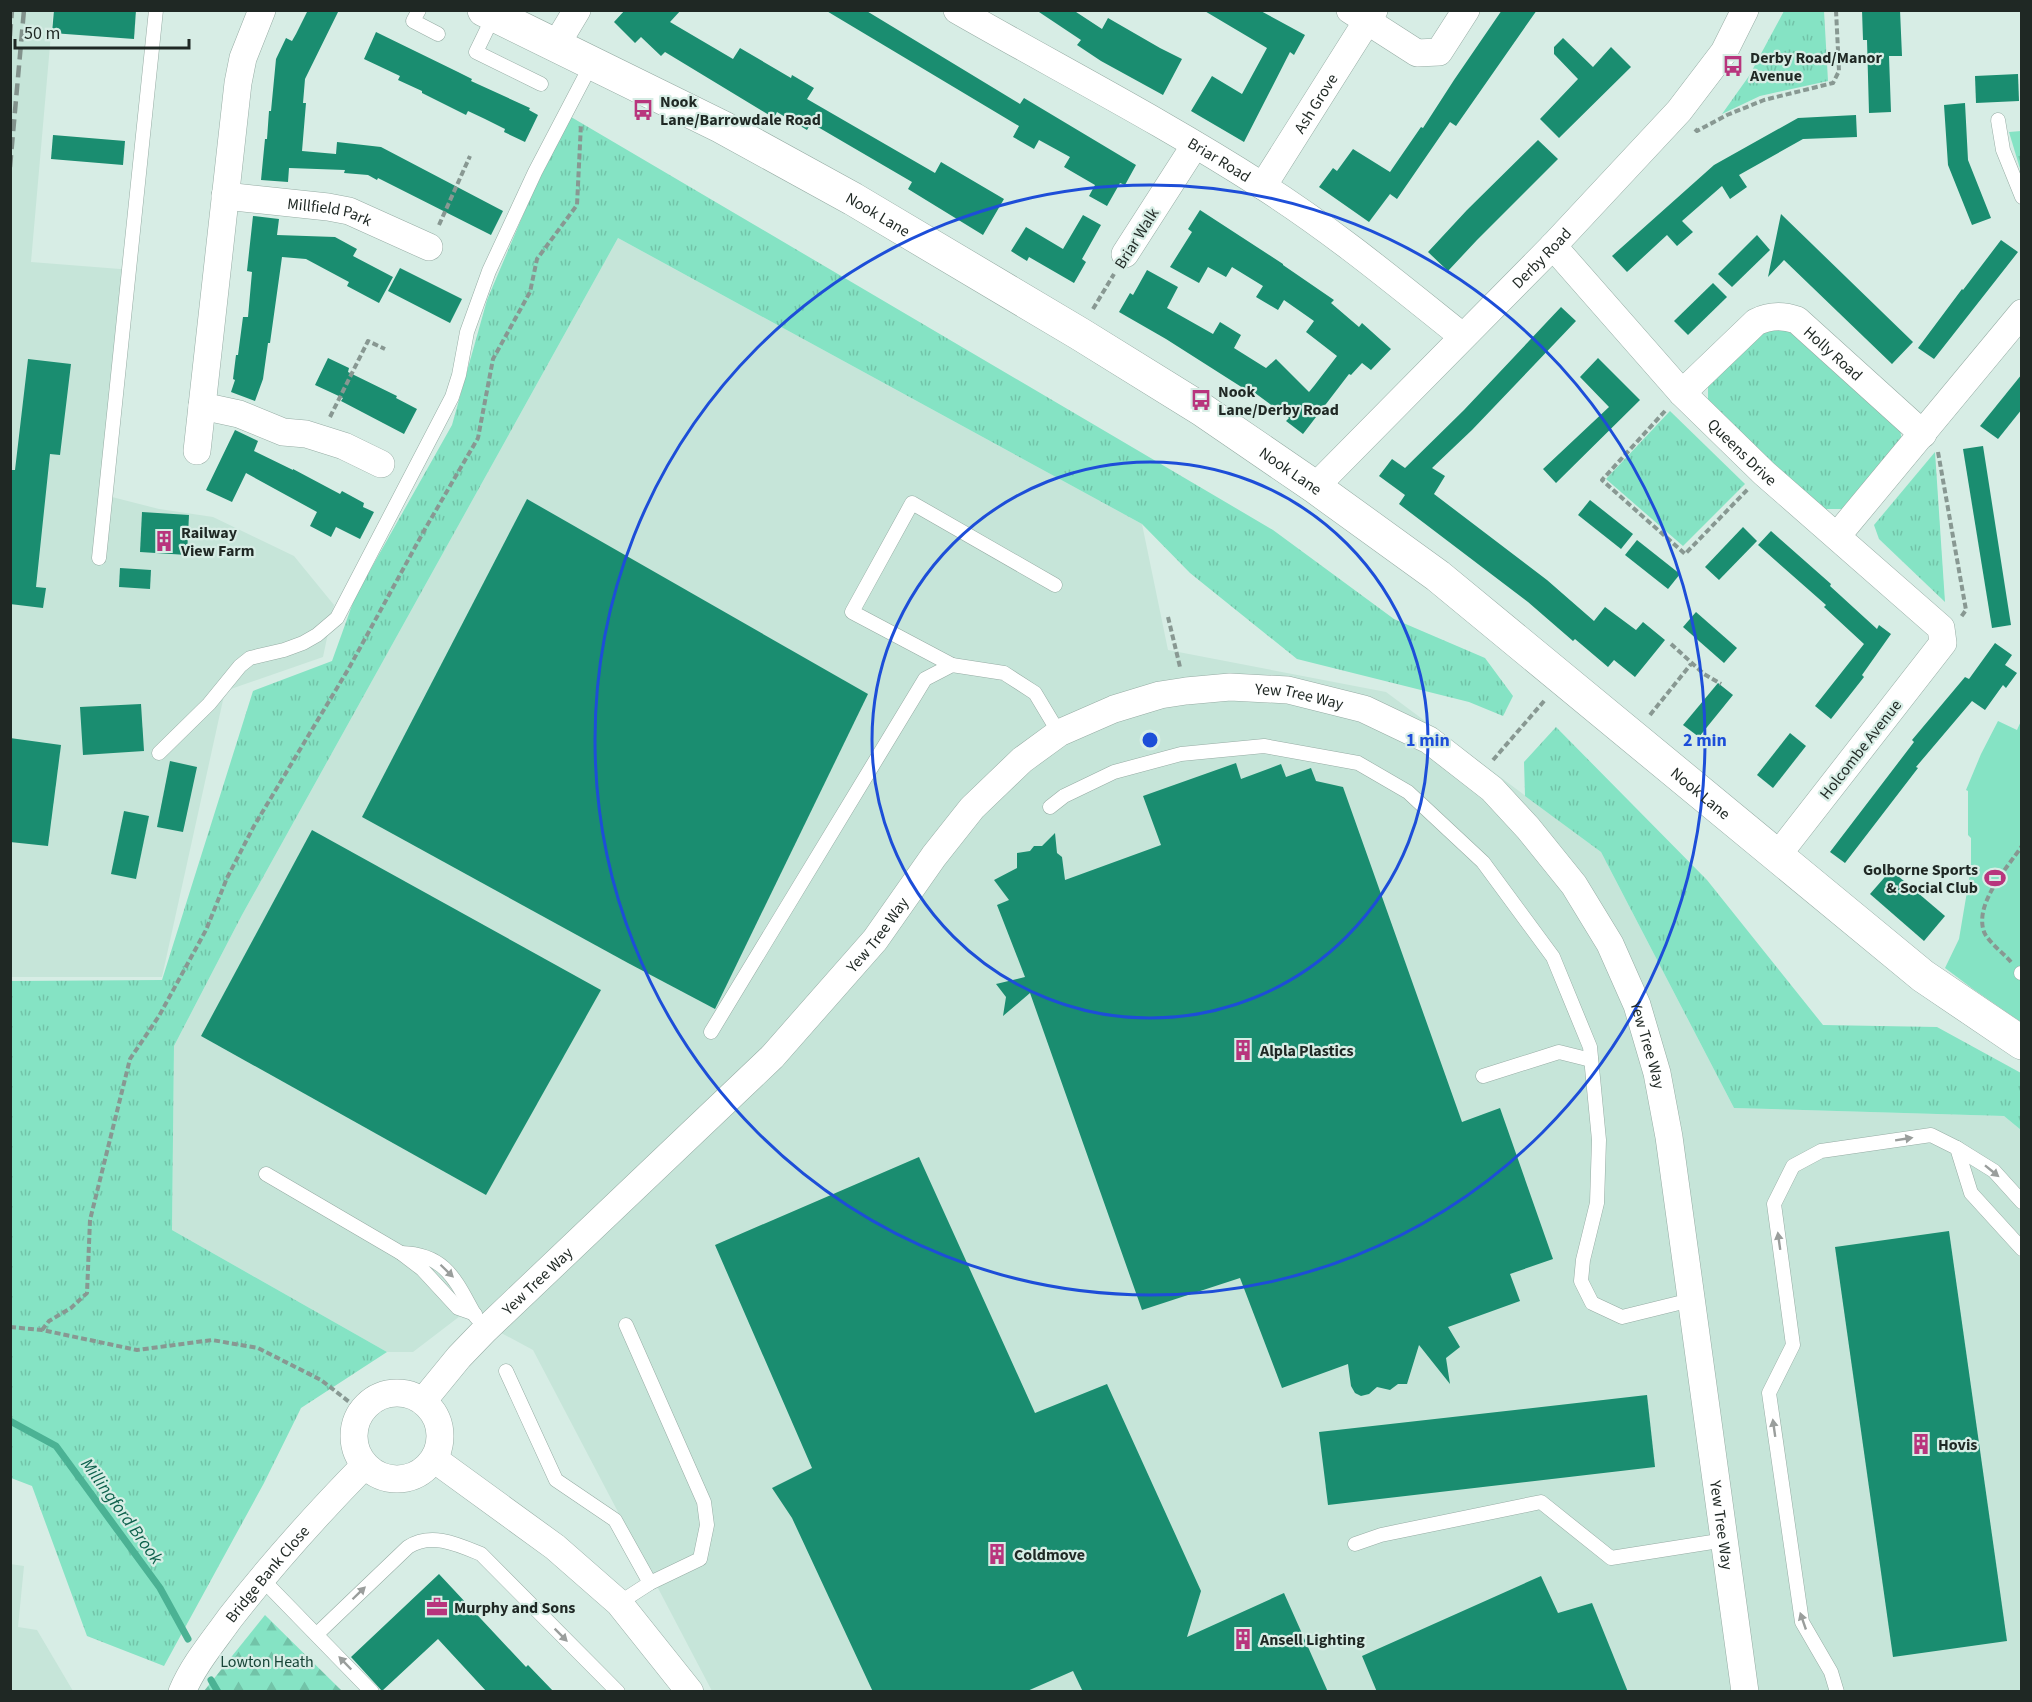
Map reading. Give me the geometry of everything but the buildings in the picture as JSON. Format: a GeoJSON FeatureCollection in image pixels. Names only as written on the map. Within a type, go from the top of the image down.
{"type":"FeatureCollection","features":[{"type":"Feature","properties":{"kind":"street"},"geometry":{"type":"LineString","coordinates":[[197,451],[238,83],[243,58],[261,10]]}},
{"type":"Feature","properties":{"kind":"street"},"geometry":{"type":"LineString","coordinates":[[556,45],[577,10]]}},
{"type":"Feature","properties":{"kind":"street","name":"Briar Road"},"geometry":{"type":"LineString","coordinates":[[957,10],[1263,186],[1379,269],[1461,336]]}},
{"type":"Feature","properties":{"kind":"street","name":"Ash Grove"},"geometry":{"type":"LineString","coordinates":[[1263,186],[1364,14],[1417,53],[1439,52],[1466,10]]}},
{"type":"Feature","properties":{"kind":"street","name":"Derby Road"},"geometry":{"type":"LineString","coordinates":[[1316,487],[1461,336],[1552,246],[1679,111],[1724,52],[1745,10]]}},
{"type":"Feature","properties":{"kind":"street","name":"Nook Lane"},"geometry":{"type":"LineString","coordinates":[[489,13],[556,45],[588,70],[722,127],[833,188],[1201,408],[1316,487],[1438,576],[1923,976],[2022,1043]]}},
{"type":"Feature","properties":{"kind":"street","name":"Briar Walk"},"geometry":{"type":"LineString","coordinates":[[1125,254],[1195,145]]}},
{"type":"Feature","properties":{"kind":"street","name":"Millfield Park"},"geometry":{"type":"LineString","coordinates":[[225,196],[349,211],[429,248]]}},
{"type":"Feature","properties":{"kind":"street","name":"Queens Drive"},"geometry":{"type":"LineString","coordinates":[[1552,246],[1682,393],[1764,473],[1941,628],[1943,643]]}},
{"type":"Feature","properties":{"kind":"street"},"geometry":{"type":"LineString","coordinates":[[1837,536],[2022,313]]}},
{"type":"Feature","properties":{"kind":"street","name":"Holly Road"},"geometry":{"type":"LineString","coordinates":[[1682,393],[1756,322],[1767,317],[1789,317],[1797,320],[1923,434]]}},
{"type":"Feature","properties":{"kind":"street"},"geometry":{"type":"LineString","coordinates":[[202,406],[239,414],[283,432],[306,434],[344,446],[381,464]]}},
{"type":"Feature","properties":{"kind":"street","name":"Holcombe Avenue"},"geometry":{"type":"LineString","coordinates":[[1777,856],[1943,643]]}},
{"type":"Feature","properties":{"kind":"street","name":"Yew Tree Way"},"geometry":{"type":"LineString","coordinates":[[423,1401],[459,1358],[480,1322],[772,1057],[875,940],[934,856],[972,808],[1022,760],[1059,733],[1114,709],[1160,696],[1230,687],[1288,690],[1364,709],[1430,740],[1478,776],[1528,828],[1574,885],[1610,944],[1637,1005],[1657,1073],[1669,1137],[1744,1692]]}},
{"type":"Feature","properties":{"kind":"street"},"geometry":{"type":"LineString","coordinates":[[383,1395],[411,1395],[423,1401],[432,1410],[440,1428],[439,1447],[435,1459],[426,1469],[401,1480],[387,1479],[375,1474],[364,1466],[356,1453],[353,1439],[355,1424],[361,1411],[371,1401],[383,1395]]}},
{"type":"Feature","properties":{"kind":"street"},"geometry":{"type":"LineString","coordinates":[[435,1459],[555,1547],[619,1603],[690,1692]]}},
{"type":"Feature","properties":{"kind":"street","name":"Bridge Bank Close"},"geometry":{"type":"LineString","coordinates":[[182,1692],[201,1657],[261,1578],[318,1513],[364,1466]]}},
{"type":"Feature","properties":{"kind":"lane"},"geometry":{"type":"LineString","coordinates":[[99,558],[156,10]]}},
{"type":"Feature","properties":{"kind":"lane"},"geometry":{"type":"LineString","coordinates":[[419,10],[413,21],[438,34]]}},
{"type":"Feature","properties":{"kind":"lane"},"geometry":{"type":"LineString","coordinates":[[489,13],[476,52],[541,84]]}},
{"type":"Feature","properties":{"kind":"lane"},"geometry":{"type":"LineString","coordinates":[[159,753],[209,704],[240,666],[250,658],[303,643],[317,635],[337,618],[452,397],[467,332],[489,271],[525,193],[588,70]]}},
{"type":"Feature","properties":{"kind":"lane"},"geometry":{"type":"LineString","coordinates":[[1998,120],[2002,150],[2022,197]]}},
{"type":"Feature","properties":{"kind":"lane"},"geometry":{"type":"LineString","coordinates":[[1055,585],[912,503],[852,612],[952,665],[1004,673],[1035,693],[1059,733]]}},
{"type":"Feature","properties":{"kind":"lane"},"geometry":{"type":"LineString","coordinates":[[711,1032],[925,679],[952,665]]}},
{"type":"Feature","properties":{"kind":"lane"},"geometry":{"type":"LineString","coordinates":[[1050,807],[1064,796],[1114,772],[1181,754],[1264,746],[1358,763],[1408,792],[1483,862],[1552,957],[1590,1047],[1599,1140],[1597,1203],[1583,1260],[1581,1281],[1592,1303],[1622,1317],[1691,1300]]}},
{"type":"Feature","properties":{"kind":"lane"},"geometry":{"type":"LineString","coordinates":[[1483,1076],[1558,1052],[1591,1060]]}},
{"type":"Feature","properties":{"kind":"lane"},"geometry":{"type":"LineString","coordinates":[[1837,1692],[1831,1672],[1802,1622],[1769,1393],[1793,1345],[1774,1204],[1793,1166],[1821,1151],[1931,1135],[1994,1171],[2022,1202]]}},
{"type":"Feature","properties":{"kind":"lane"},"geometry":{"type":"LineString","coordinates":[[1957,1148],[1971,1192],[2022,1249]]}},
{"type":"Feature","properties":{"kind":"lane"},"geometry":{"type":"LineString","coordinates":[[266,1174],[401,1253],[422,1269],[458,1308],[480,1322]]}},
{"type":"Feature","properties":{"kind":"lane"},"geometry":{"type":"LineString","coordinates":[[619,1603],[650,1583],[700,1559],[707,1526],[704,1502],[626,1325]]}},
{"type":"Feature","properties":{"kind":"lane"},"geometry":{"type":"LineString","coordinates":[[506,1371],[556,1480],[615,1520],[650,1583]]}},
{"type":"Feature","properties":{"kind":"lane"},"geometry":{"type":"LineString","coordinates":[[1355,1544],[1381,1535],[1541,1502],[1611,1557],[1725,1540]]}},
{"type":"Feature","properties":{"kind":"lane"},"geometry":{"type":"LineString","coordinates":[[317,1634],[408,1547],[421,1540],[433,1539],[458,1544],[481,1554],[618,1692]]}},
{"type":"Feature","properties":{"kind":"lane"},"geometry":{"type":"LineString","coordinates":[[261,1578],[372,1692]]}},
{"type":"Feature","properties":{"kind":"path"},"geometry":{"type":"LineString","coordinates":[[1679,111],[1697,131],[1727,115],[1764,100],[1833,82],[1839,71],[1836,10]]}},
{"type":"Feature","properties":{"kind":"path"},"geometry":{"type":"LineString","coordinates":[[42,1330],[49,1321],[71,1308],[87,1293],[90,1220],[130,1059],[159,1016],[206,930],[227,878],[254,826],[349,668],[478,438],[494,359],[530,292],[537,260],[577,205],[588,70]]}},
{"type":"Feature","properties":{"kind":"path"},"geometry":{"type":"LineString","coordinates":[[429,248],[470,156]]}},
{"type":"Feature","properties":{"kind":"path","name":"Briar Walk"},"geometry":{"type":"LineString","coordinates":[[1080,334],[1125,254]]}},
{"type":"Feature","properties":{"kind":"path"},"geometry":{"type":"LineString","coordinates":[[319,439],[368,340],[385,349]]}},
{"type":"Feature","properties":{"kind":"path"},"geometry":{"type":"LineString","coordinates":[[1682,393],[1602,480],[1685,554],[1764,473]]}},
{"type":"Feature","properties":{"kind":"path"},"geometry":{"type":"LineString","coordinates":[[1923,434],[1936,444],[1966,610],[1943,643]]}},
{"type":"Feature","properties":{"kind":"path"},"geometry":{"type":"LineString","coordinates":[[1168,617],[1186,691]]}},
{"type":"Feature","properties":{"kind":"path"},"geometry":{"type":"LineString","coordinates":[[1671,645],[1691,664],[1721,684]]}},
{"type":"Feature","properties":{"kind":"path"},"geometry":{"type":"LineString","coordinates":[[1633,737],[1691,664]]}},
{"type":"Feature","properties":{"kind":"path"},"geometry":{"type":"LineString","coordinates":[[1478,776],[1564,678]]}},
{"type":"Feature","properties":{"kind":"path"},"geometry":{"type":"LineString","coordinates":[[2021,973],[1986,934],[1982,921],[1984,903],[2022,846]]}},
{"type":"Feature","properties":{"kind":"path"},"geometry":{"type":"LineString","coordinates":[[10,1327],[42,1330],[137,1350],[212,1340],[258,1348],[321,1380],[361,1411]]}},
{"type":"Feature","properties":{"kind":"shaded area"},"geometry":{"type":"Polygon","coordinates":[[[10,11],[53,11],[31,262],[133,270],[112,497],[159,509],[213,517],[294,556],[334,605],[323,657],[225,691],[162,977],[11,977],[10,11]]]}},
{"type":"Feature","properties":{"kind":"shaded area"},"geometry":{"type":"Polygon","coordinates":[[[618,238],[1142,524],[1168,650],[1386,692],[1601,852],[1734,1108],[2004,1116],[2021,1130],[2021,1691],[712,1691],[533,1350],[464,1313],[413,1352],[387,1352],[172,1230],[174,1046],[242,915],[618,238]]]}},
{"type":"Feature","properties":{"kind":"shaded area"},"geometry":{"type":"Polygon","coordinates":[[[10,1564],[24,1566],[18,1627],[37,1630],[73,1691],[11,1691],[10,1564]]]}},
{"type":"Feature","properties":{"kind":"green space"},"geometry":{"type":"Polygon","coordinates":[[[1784,11],[1824,11],[1828,81],[1760,96],[1722,114],[1749,76],[1784,11]]]}},
{"type":"Feature","properties":{"kind":"green space"},"geometry":{"type":"Polygon","coordinates":[[[566,114],[1273,530],[1394,619],[1485,658],[1513,696],[1503,716],[1469,702],[1297,659],[1190,573],[1142,524],[618,238],[242,915],[174,1046],[172,1230],[387,1352],[301,1408],[264,1483],[164,1666],[87,1636],[32,1486],[11,1478],[10,981],[162,980],[253,691],[332,661],[355,597],[452,425],[487,300],[566,114]]]}},
{"type":"Feature","properties":{"kind":"green space"},"geometry":{"type":"Polygon","coordinates":[[[2022,131],[2021,172],[2009,132],[2022,131]]]}},
{"type":"Feature","properties":{"kind":"green space"},"geometry":{"type":"Polygon","coordinates":[[[1763,326],[1785,326],[1900,426],[1902,446],[1844,509],[1821,509],[1708,401],[1708,379],[1763,326]]]}},
{"type":"Feature","properties":{"kind":"green space"},"geometry":{"type":"Polygon","coordinates":[[[1670,411],[1745,484],[1683,546],[1606,479],[1670,411]]]}},
{"type":"Feature","properties":{"kind":"green space"},"geometry":{"type":"Polygon","coordinates":[[[1935,452],[1945,602],[1879,539],[1874,525],[1935,452]]]}},
{"type":"Feature","properties":{"kind":"green space","name":"Golborne Sports & Social Club"},"geometry":{"type":"Polygon","coordinates":[[[1998,721],[2017,730],[2021,721],[2021,1022],[1945,968],[1959,939],[1971,868],[1968,791],[1966,790],[1998,721]]]}},
{"type":"Feature","properties":{"kind":"green space"},"geometry":{"type":"Polygon","coordinates":[[[1556,727],[1707,880],[1823,1025],[1937,1027],[2021,1073],[2021,1130],[2004,1116],[1734,1108],[1601,852],[1525,796],[1524,762],[1556,727]]]}},
{"type":"Feature","properties":{"kind":"green space","name":"Lowton Heath"},"geometry":{"type":"Polygon","coordinates":[[[265,1615],[342,1691],[204,1691],[265,1615]]]}},
{"type":"Feature","properties":{"kind":"waterway","name":"Millingford Brook"},"geometry":{"type":"LineString","coordinates":[[10,1421],[56,1446],[160,1588],[188,1639]]}},
{"type":"Feature","properties":{"kind":"waterway","name":"Millingford Brook"},"geometry":{"type":"LineString","coordinates":[[211,1680],[218,1692]]}},
{"type":"Feature","properties":{"kind":"railway"},"geometry":{"type":"LineString","coordinates":[[10,36],[12,10]]}},
{"type":"Feature","properties":{"kind":"railway"},"geometry":{"type":"LineString","coordinates":[[10,167],[24,10]]}},
{"type":"Feature","properties":{"kind":"place","name":"Derby Road/Manor Avenue"},"geometry":{"type":"Point","coordinates":[1733,66]}},
{"type":"Feature","properties":{"kind":"place","name":"Nook Lane/Barrowdale Road"},"geometry":{"type":"Point","coordinates":[643,110]}},
{"type":"Feature","properties":{"kind":"place","name":"Nook Lane/Derby Road"},"geometry":{"type":"Point","coordinates":[1201,400]}},
{"type":"Feature","properties":{"kind":"place","name":"Railway View Farm"},"geometry":{"type":"Point","coordinates":[164,541]}},
{"type":"Feature","properties":{"kind":"place","name":"Golborne Sports & Social Club"},"geometry":{"type":"Point","coordinates":[1995,878]}},
{"type":"Feature","properties":{"kind":"place","name":"Alpla Plastics"},"geometry":{"type":"Point","coordinates":[1243,1050]}},
{"type":"Feature","properties":{"kind":"place","name":"Hovis"},"geometry":{"type":"Point","coordinates":[1921,1444]}},
{"type":"Feature","properties":{"kind":"place","name":"Coldmove"},"geometry":{"type":"Point","coordinates":[997,1554]}},
{"type":"Feature","properties":{"kind":"place","name":"Murphy and Sons"},"geometry":{"type":"Point","coordinates":[437,1607]}},
{"type":"Feature","properties":{"kind":"place","name":"Ansell Lighting"},"geometry":{"type":"Point","coordinates":[1243,1639]}}]}
